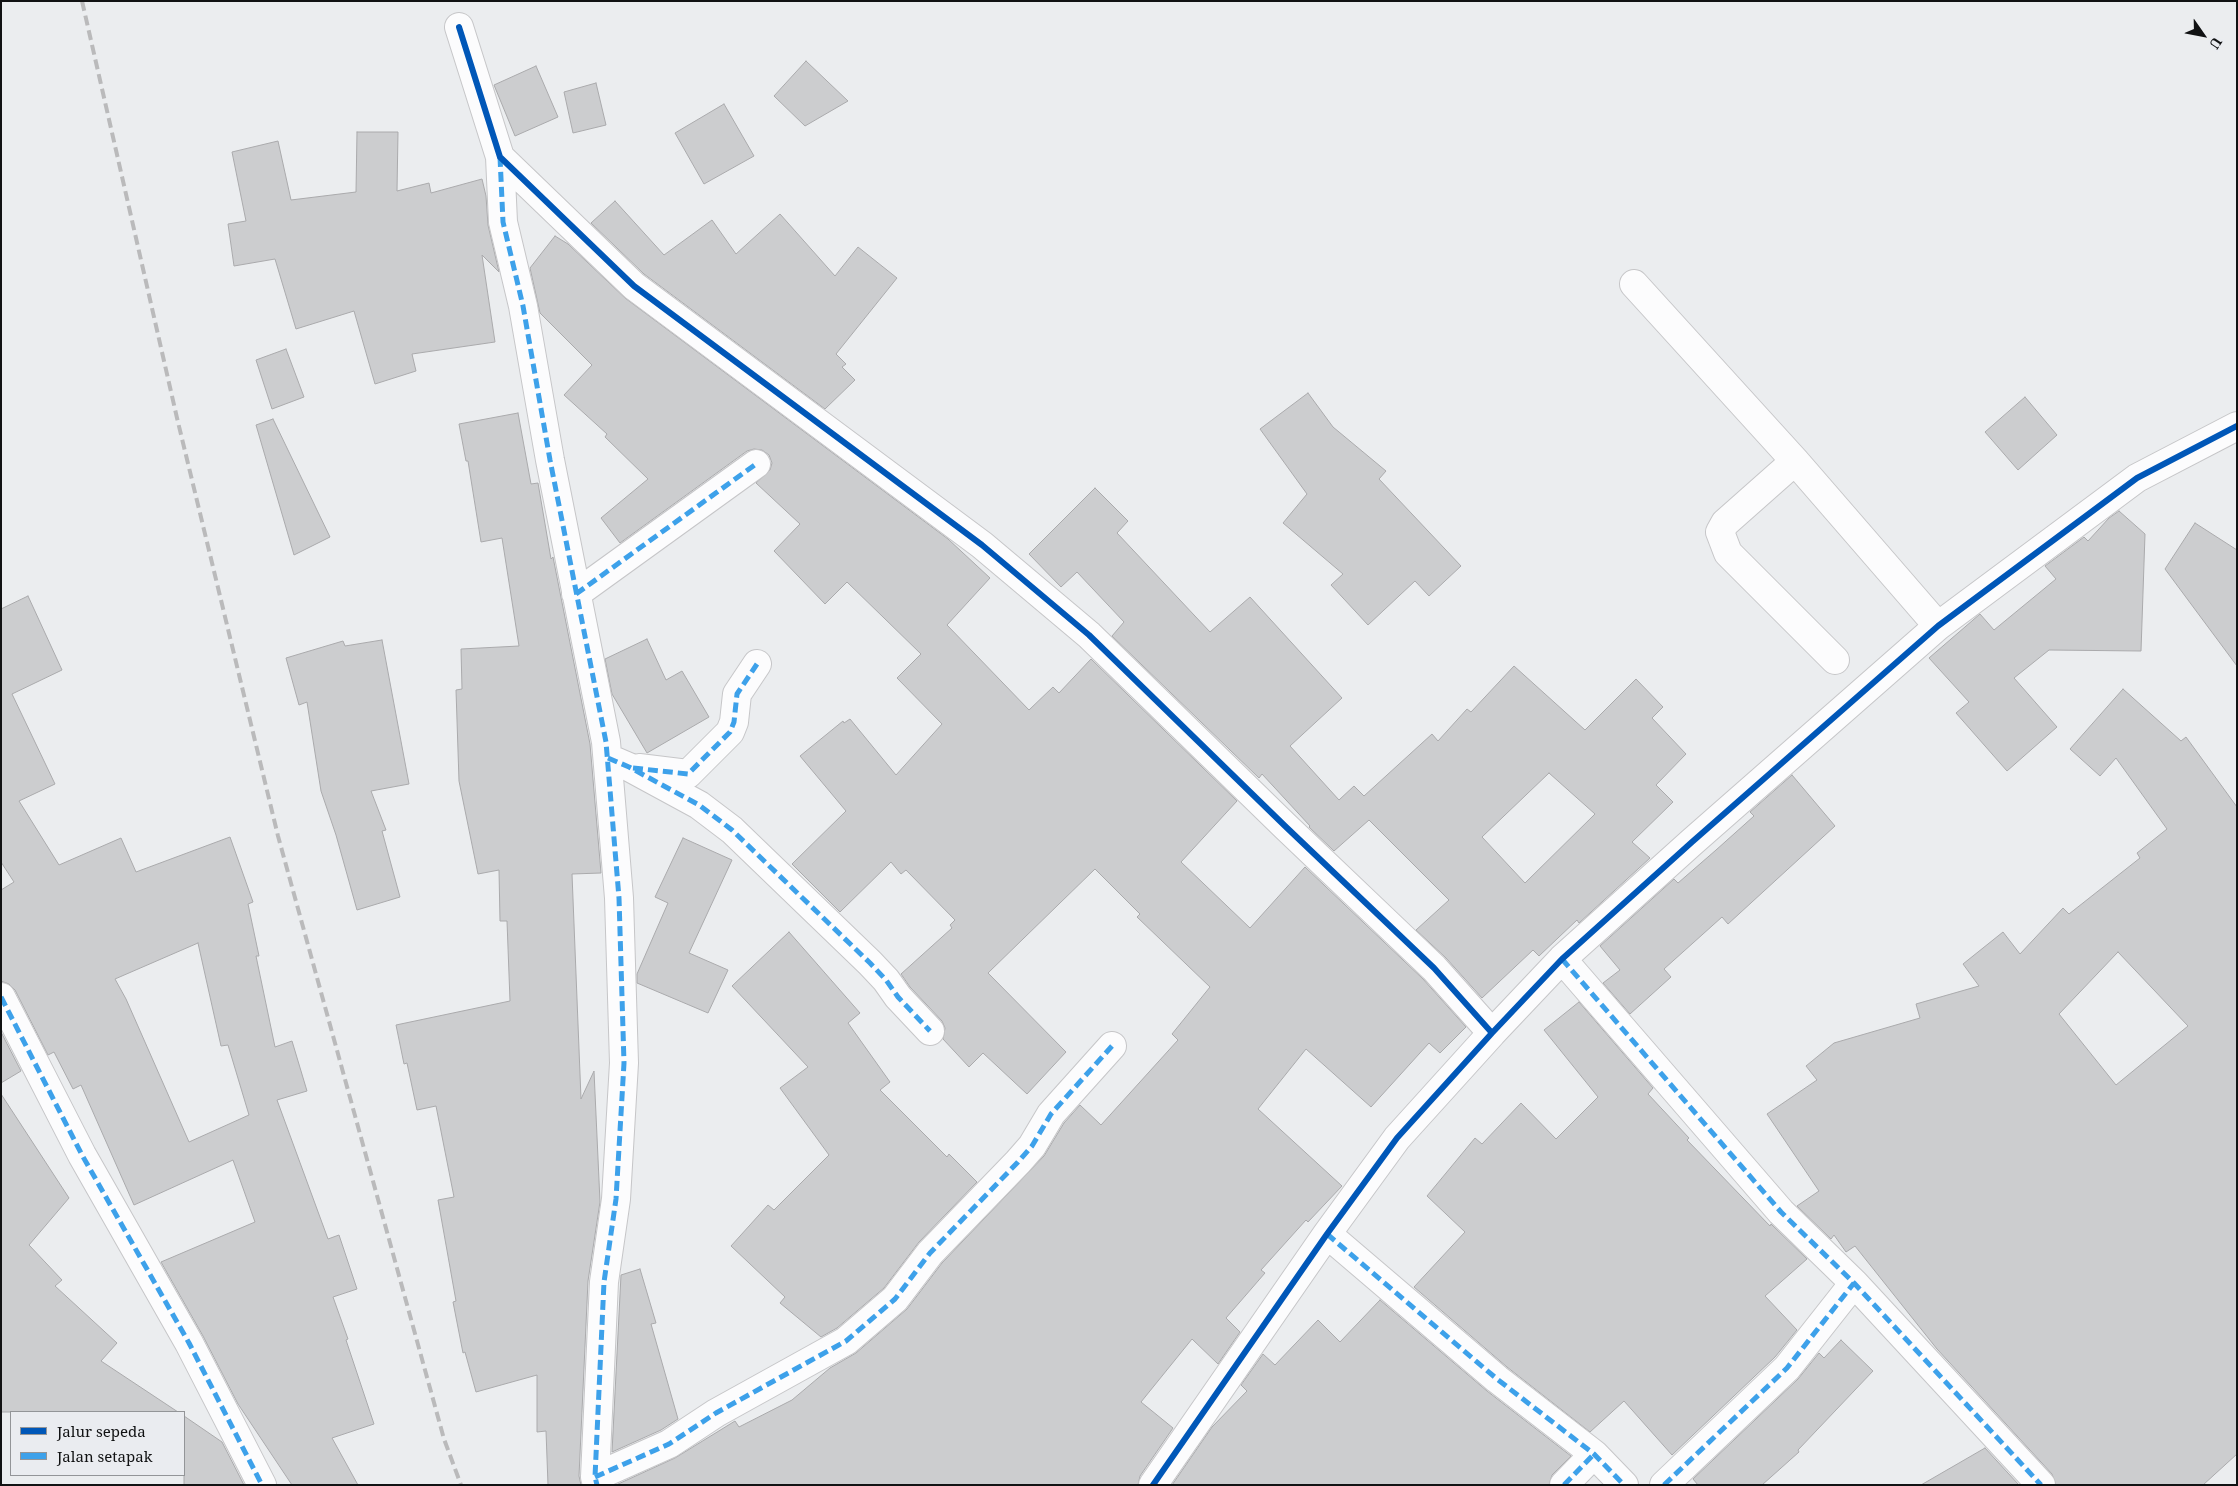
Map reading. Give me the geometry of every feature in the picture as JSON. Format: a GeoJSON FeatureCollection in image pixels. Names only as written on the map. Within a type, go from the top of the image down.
{"type":"FeatureCollection","features":[{"type":"Feature","properties":{"kind":"street"},"geometry":{"type":"LineString","coordinates":[[459,27],[500,157],[503,222],[523,306],[576,594],[619,763],[619,898],[624,1062],[616,1199],[604,1282],[596,1481],[669,1444],[716,1413],[846,1341],[895,1299],[930,1253],[1023,1157],[1032,1146],[1051,1114],[1112,1046]]}},
{"type":"Feature","properties":{"kind":"street"},"geometry":{"type":"LineString","coordinates":[[500,157],[634,286],[982,545],[1089,635],[1278,820],[1434,968],[1492,1033]]}},
{"type":"Feature","properties":{"kind":"street"},"geometry":{"type":"LineString","coordinates":[[1634,284],[1794,461],[1938,626]]}},
{"type":"Feature","properties":{"kind":"street"},"geometry":{"type":"LineString","coordinates":[[1153,1485],[1265,1327],[1327,1234],[1397,1138],[1562,959],[1938,626],[2136,478],[2237,426]]}},
{"type":"Feature","properties":{"kind":"street"},"geometry":{"type":"LineString","coordinates":[[1794,461],[1725,522],[1720,532],[1728,553],[1835,660]]}},
{"type":"Feature","properties":{"kind":"street"},"geometry":{"type":"LineString","coordinates":[[576,594],[756,464]]}},
{"type":"Feature","properties":{"kind":"street"},"geometry":{"type":"LineString","coordinates":[[619,763],[688,774],[730,732],[734,722],[737,694],[757,664]]}},
{"type":"Feature","properties":{"kind":"street"},"geometry":{"type":"LineString","coordinates":[[619,763],[699,806],[732,830],[870,963],[930,1031]]}},
{"type":"Feature","properties":{"kind":"street"},"geometry":{"type":"LineString","coordinates":[[1562,959],[1781,1212],[1854,1283],[2041,1485]]}},
{"type":"Feature","properties":{"kind":"street"},"geometry":{"type":"LineString","coordinates":[[1,997],[82,1155],[189,1343],[262,1485]]}},
{"type":"Feature","properties":{"kind":"street"},"geometry":{"type":"LineString","coordinates":[[1327,1234],[1497,1379],[1594,1454],[1624,1485]]}},
{"type":"Feature","properties":{"kind":"street"},"geometry":{"type":"LineString","coordinates":[[1664,1485],[1787,1368],[1854,1283]]}},
{"type":"Feature","properties":{"kind":"street"},"geometry":{"type":"LineString","coordinates":[[1564,1485],[1594,1454]]}},
{"type":"Feature","properties":{"kind":"building"},"geometry":{"type":"Polygon","coordinates":[[[806,61],[848,101],[805,126],[774,96],[806,61]]]}},
{"type":"Feature","properties":{"kind":"building"},"geometry":{"type":"Polygon","coordinates":[[[536,66],[558,117],[515,136],[494,85],[536,66]]]}},
{"type":"Feature","properties":{"kind":"building"},"geometry":{"type":"Polygon","coordinates":[[[596,83],[606,125],[573,133],[564,92],[596,83]]]}},
{"type":"Feature","properties":{"kind":"building"},"geometry":{"type":"Polygon","coordinates":[[[724,104],[754,156],[704,184],[675,133],[724,104]]]}},
{"type":"Feature","properties":{"kind":"building"},"geometry":{"type":"Polygon","coordinates":[[[357,132],[398,132],[397,191],[429,183],[431,193],[482,179],[486,196],[488,225],[499,272],[482,255],[495,342],[412,354],[416,371],[375,384],[354,311],[296,329],[275,259],[234,266],[228,224],[246,221],[232,152],[278,141],[291,200],[356,192],[357,132]]]}},
{"type":"Feature","properties":{"kind":"building"},"geometry":{"type":"Polygon","coordinates":[[[615,201],[664,255],[712,220],[736,254],[780,214],[835,276],[858,247],[897,278],[836,354],[846,364],[842,367],[855,380],[825,409],[644,274],[591,223],[615,201]]]}},
{"type":"Feature","properties":{"kind":"building"},"geometry":{"type":"Polygon","coordinates":[[[555,236],[568,244],[625,298],[948,539],[990,578],[947,625],[1029,710],[1053,687],[1059,693],[1091,659],[1237,801],[1181,862],[1250,928],[1305,867],[1423,979],[1466,1027],[1440,1053],[1429,1043],[1371,1107],[1306,1049],[1258,1109],[1342,1186],[1308,1222],[1306,1220],[1261,1270],[1265,1273],[1226,1318],[1240,1332],[1218,1364],[1192,1339],[1141,1402],[1173,1428],[1140,1476],[1138,1485],[616,1485],[675,1458],[735,1421],[739,1427],[792,1400],[830,1368],[856,1353],[907,1309],[942,1263],[1044,1156],[1064,1123],[1080,1105],[1101,1125],[1178,1040],[1172,1034],[1210,987],[1137,917],[1140,914],[1095,869],[988,973],[1066,1052],[1027,1094],[983,1053],[969,1067],[943,1039],[945,1028],[942,1021],[910,987],[901,974],[952,928],[950,925],[955,920],[906,870],[901,874],[891,862],[840,912],[792,864],[846,811],[800,756],[843,721],[844,723],[850,719],[896,775],[942,724],[897,678],[921,654],[847,582],[825,604],[774,551],[800,524],[756,483],[770,470],[772,463],[769,455],[762,450],[754,449],[747,451],[620,543],[601,518],[648,479],[605,437],[607,434],[564,395],[592,365],[540,313],[530,268],[555,236]]]}},
{"type":"Feature","properties":{"kind":"building"},"geometry":{"type":"Polygon","coordinates":[[[286,349],[304,397],[272,409],[256,360],[286,349]]]}},
{"type":"Feature","properties":{"kind":"building"},"geometry":{"type":"Polygon","coordinates":[[[1308,393],[1333,427],[1386,471],[1379,479],[1461,566],[1429,596],[1415,581],[1368,625],[1331,585],[1343,574],[1283,523],[1307,494],[1260,429],[1308,393]]]}},
{"type":"Feature","properties":{"kind":"building"},"geometry":{"type":"Polygon","coordinates":[[[2025,397],[2057,435],[2018,470],[1985,432],[2025,397]]]}},
{"type":"Feature","properties":{"kind":"building"},"geometry":{"type":"Polygon","coordinates":[[[518,413],[531,484],[538,483],[551,559],[553,557],[590,744],[601,873],[572,874],[581,1099],[594,1071],[600,1202],[588,1281],[579,1476],[581,1485],[548,1485],[546,1431],[537,1432],[537,1375],[476,1392],[465,1352],[463,1353],[453,1302],[456,1301],[438,1200],[454,1197],[436,1106],[417,1110],[407,1063],[404,1064],[396,1025],[510,1001],[507,921],[500,921],[499,870],[478,874],[459,781],[456,690],[462,689],[461,649],[519,646],[502,538],[481,542],[468,461],[466,461],[459,424],[518,413]]]}},
{"type":"Feature","properties":{"kind":"building"},"geometry":{"type":"Polygon","coordinates":[[[273,419],[330,537],[294,555],[256,425],[273,419]]]}},
{"type":"Feature","properties":{"kind":"building"},"geometry":{"type":"Polygon","coordinates":[[[1095,488],[1128,521],[1117,533],[1210,632],[1250,597],[1342,698],[1290,746],[1339,800],[1354,786],[1364,796],[1432,734],[1438,741],[1467,709],[1471,712],[1514,666],[1585,730],[1636,679],[1663,707],[1652,718],[1686,754],[1656,785],[1673,802],[1632,842],[1650,858],[1579,923],[1577,920],[1539,956],[1533,950],[1482,998],[1446,958],[1416,930],[1449,900],[1369,820],[1334,851],[1309,827],[1262,774],[1259,778],[1112,636],[1124,622],[1077,572],[1061,587],[1029,554],[1095,488]],[[1549,773],[1482,837],[1525,883],[1595,814],[1549,773]]]}},
{"type":"Feature","properties":{"kind":"building"},"geometry":{"type":"Polygon","coordinates":[[[2119,511],[2145,534],[2141,651],[2049,650],[2014,678],[2057,727],[2007,771],[1956,713],[1969,702],[1929,658],[1980,614],[1994,630],[2056,579],[2045,566],[2084,537],[2088,541],[2109,518],[2119,511]]]}},
{"type":"Feature","properties":{"kind":"building"},"geometry":{"type":"Polygon","coordinates":[[[2195,523],[2237,550],[2237,666],[2165,569],[2195,523]]]}},
{"type":"Feature","properties":{"kind":"building"},"geometry":{"type":"Polygon","coordinates":[[[28,596],[62,670],[12,694],[55,784],[19,801],[59,865],[121,838],[136,872],[230,837],[253,902],[248,904],[259,956],[256,956],[275,1047],[292,1041],[307,1091],[277,1100],[328,1239],[339,1235],[357,1289],[333,1297],[374,1424],[332,1438],[358,1485],[292,1485],[238,1404],[203,1336],[161,1262],[255,1222],[233,1160],[134,1205],[81,1085],[73,1089],[54,1052],[48,1055],[15,990],[9,984],[1,981],[1,890],[14,882],[1,862],[1,609],[28,596]],[[198,943],[115,979],[126,999],[189,1142],[249,1115],[228,1045],[221,1046],[198,943]]]}},
{"type":"Feature","properties":{"kind":"building"},"geometry":{"type":"Polygon","coordinates":[[[647,639],[666,680],[682,671],[709,717],[647,753],[612,694],[605,659],[647,639]]]}},
{"type":"Feature","properties":{"kind":"building"},"geometry":{"type":"Polygon","coordinates":[[[382,640],[409,784],[371,791],[386,830],[382,831],[400,897],[357,910],[336,835],[321,791],[307,702],[299,705],[286,658],[343,641],[345,646],[382,640]]]}},
{"type":"Feature","properties":{"kind":"building"},"geometry":{"type":"Polygon","coordinates":[[[2123,689],[2181,741],[2186,737],[2237,807],[2237,1454],[2203,1485],[2056,1485],[2052,1474],[1937,1349],[1855,1246],[1846,1252],[1834,1235],[1831,1239],[1797,1206],[1819,1191],[1767,1114],[1817,1080],[1806,1066],[1834,1043],[1920,1018],[1916,1004],[1979,986],[1963,964],[2003,932],[2020,954],[2063,908],[2069,914],[2140,858],[2137,853],[2167,829],[2116,758],[2100,776],[2070,749],[2123,689]],[[2118,952],[2059,1014],[2116,1085],[2188,1026],[2118,952]]]}},
{"type":"Feature","properties":{"kind":"building"},"geometry":{"type":"Polygon","coordinates":[[[1792,775],[1835,826],[1728,924],[1722,917],[1664,969],[1671,977],[1630,1014],[1603,983],[1620,970],[1600,946],[1674,879],[1678,883],[1716,850],[1754,816],[1750,812],[1792,775]]]}},
{"type":"Feature","properties":{"kind":"building"},"geometry":{"type":"Polygon","coordinates":[[[683,838],[732,860],[689,953],[728,970],[708,1013],[637,983],[637,974],[668,903],[655,897],[683,838]]]}},
{"type":"Feature","properties":{"kind":"building"},"geometry":{"type":"Polygon","coordinates":[[[789,932],[860,1013],[848,1023],[890,1082],[880,1090],[947,1157],[949,1154],[977,1182],[919,1242],[884,1288],[837,1328],[821,1337],[780,1303],[785,1297],[731,1246],[768,1205],[774,1210],[829,1155],[780,1088],[808,1067],[732,986],[789,932]]]}},
{"type":"Feature","properties":{"kind":"building"},"geometry":{"type":"Polygon","coordinates":[[[1579,1002],[1653,1088],[1648,1094],[1689,1138],[1687,1140],[1770,1226],[1771,1224],[1807,1259],[1765,1296],[1797,1330],[1775,1357],[1672,1455],[1624,1401],[1590,1432],[1507,1367],[1414,1287],[1465,1232],[1427,1196],[1475,1138],[1482,1144],[1521,1103],[1556,1139],[1598,1097],[1544,1030],[1579,1002]]]}},
{"type":"Feature","properties":{"kind":"building"},"geometry":{"type":"Polygon","coordinates":[[[1,1032],[21,1071],[1,1083],[1,1032]]]}},
{"type":"Feature","properties":{"kind":"building"},"geometry":{"type":"Polygon","coordinates":[[[1,1094],[69,1198],[29,1245],[62,1280],[55,1286],[117,1343],[101,1361],[176,1411],[1,1412],[1,1094]]]}},
{"type":"Feature","properties":{"kind":"building"},"geometry":{"type":"Polygon","coordinates":[[[640,1269],[656,1323],[651,1324],[678,1419],[661,1430],[612,1452],[621,1275],[640,1269]]]}},
{"type":"Feature","properties":{"kind":"building"},"geometry":{"type":"Polygon","coordinates":[[[1380,1300],[1487,1391],[1571,1456],[1552,1475],[1549,1485],[1172,1485],[1212,1427],[1247,1391],[1241,1385],[1263,1354],[1275,1365],[1318,1320],[1340,1342],[1380,1300]]]}},
{"type":"Feature","properties":{"kind":"building"},"geometry":{"type":"Polygon","coordinates":[[[1841,1340],[1873,1371],[1798,1450],[1799,1452],[1762,1485],[1698,1485],[1693,1479],[1798,1379],[1819,1353],[1824,1358],[1841,1340]]]}},
{"type":"Feature","properties":{"kind":"building"},"geometry":{"type":"Polygon","coordinates":[[[185,1417],[222,1442],[244,1485],[184,1485],[185,1417]]]}},
{"type":"Feature","properties":{"kind":"building"},"geometry":{"type":"Polygon","coordinates":[[[1985,1448],[2019,1485],[1921,1485],[1985,1448]]]}},
{"type":"Feature","properties":{"kind":"railway"},"geometry":{"type":"LineString","coordinates":[[82,1],[177,418],[278,836],[444,1439],[461,1485]]}},
{"type":"Feature","properties":{"kind":"marked path"},"geometry":{"type":"LineString","coordinates":[[500,157],[503,222],[523,306],[550,460],[606,742],[619,898],[624,1063],[616,1199],[604,1282],[595,1477],[597,1485]]}},
{"type":"Feature","properties":{"kind":"marked path"},"geometry":{"type":"LineString","coordinates":[[576,594],[756,464]]}},
{"type":"Feature","properties":{"kind":"marked path"},"geometry":{"type":"LineString","coordinates":[[633,768],[688,774],[730,732],[734,722],[737,694],[757,664]]}},
{"type":"Feature","properties":{"kind":"marked path"},"geometry":{"type":"LineString","coordinates":[[608,758],[629,767],[699,805],[732,830],[870,963],[930,1031]]}},
{"type":"Feature","properties":{"kind":"marked path"},"geometry":{"type":"LineString","coordinates":[[1562,959],[1781,1212],[1854,1283],[2041,1485]]}},
{"type":"Feature","properties":{"kind":"marked path"},"geometry":{"type":"LineString","coordinates":[[1,997],[82,1155],[189,1343],[262,1485]]}},
{"type":"Feature","properties":{"kind":"marked path"},"geometry":{"type":"LineString","coordinates":[[595,1477],[669,1444],[716,1413],[846,1341],[895,1299],[930,1253],[1032,1146],[1051,1114],[1112,1046]]}},
{"type":"Feature","properties":{"kind":"marked path"},"geometry":{"type":"LineString","coordinates":[[1327,1234],[1497,1379],[1594,1454],[1624,1485]]}},
{"type":"Feature","properties":{"kind":"marked path"},"geometry":{"type":"LineString","coordinates":[[1664,1485],[1787,1368],[1854,1283]]}},
{"type":"Feature","properties":{"kind":"marked path"},"geometry":{"type":"LineString","coordinates":[[1564,1485],[1594,1454]]}},
{"type":"Feature","properties":{"kind":"cycle path"},"geometry":{"type":"LineString","coordinates":[[459,27],[500,157],[634,286],[982,545],[1089,635],[1434,968],[1492,1033]]}},
{"type":"Feature","properties":{"kind":"cycle path"},"geometry":{"type":"LineString","coordinates":[[1153,1485],[1327,1234],[1397,1138],[1562,959],[1938,626],[2137,478],[2237,426]]}}]}
